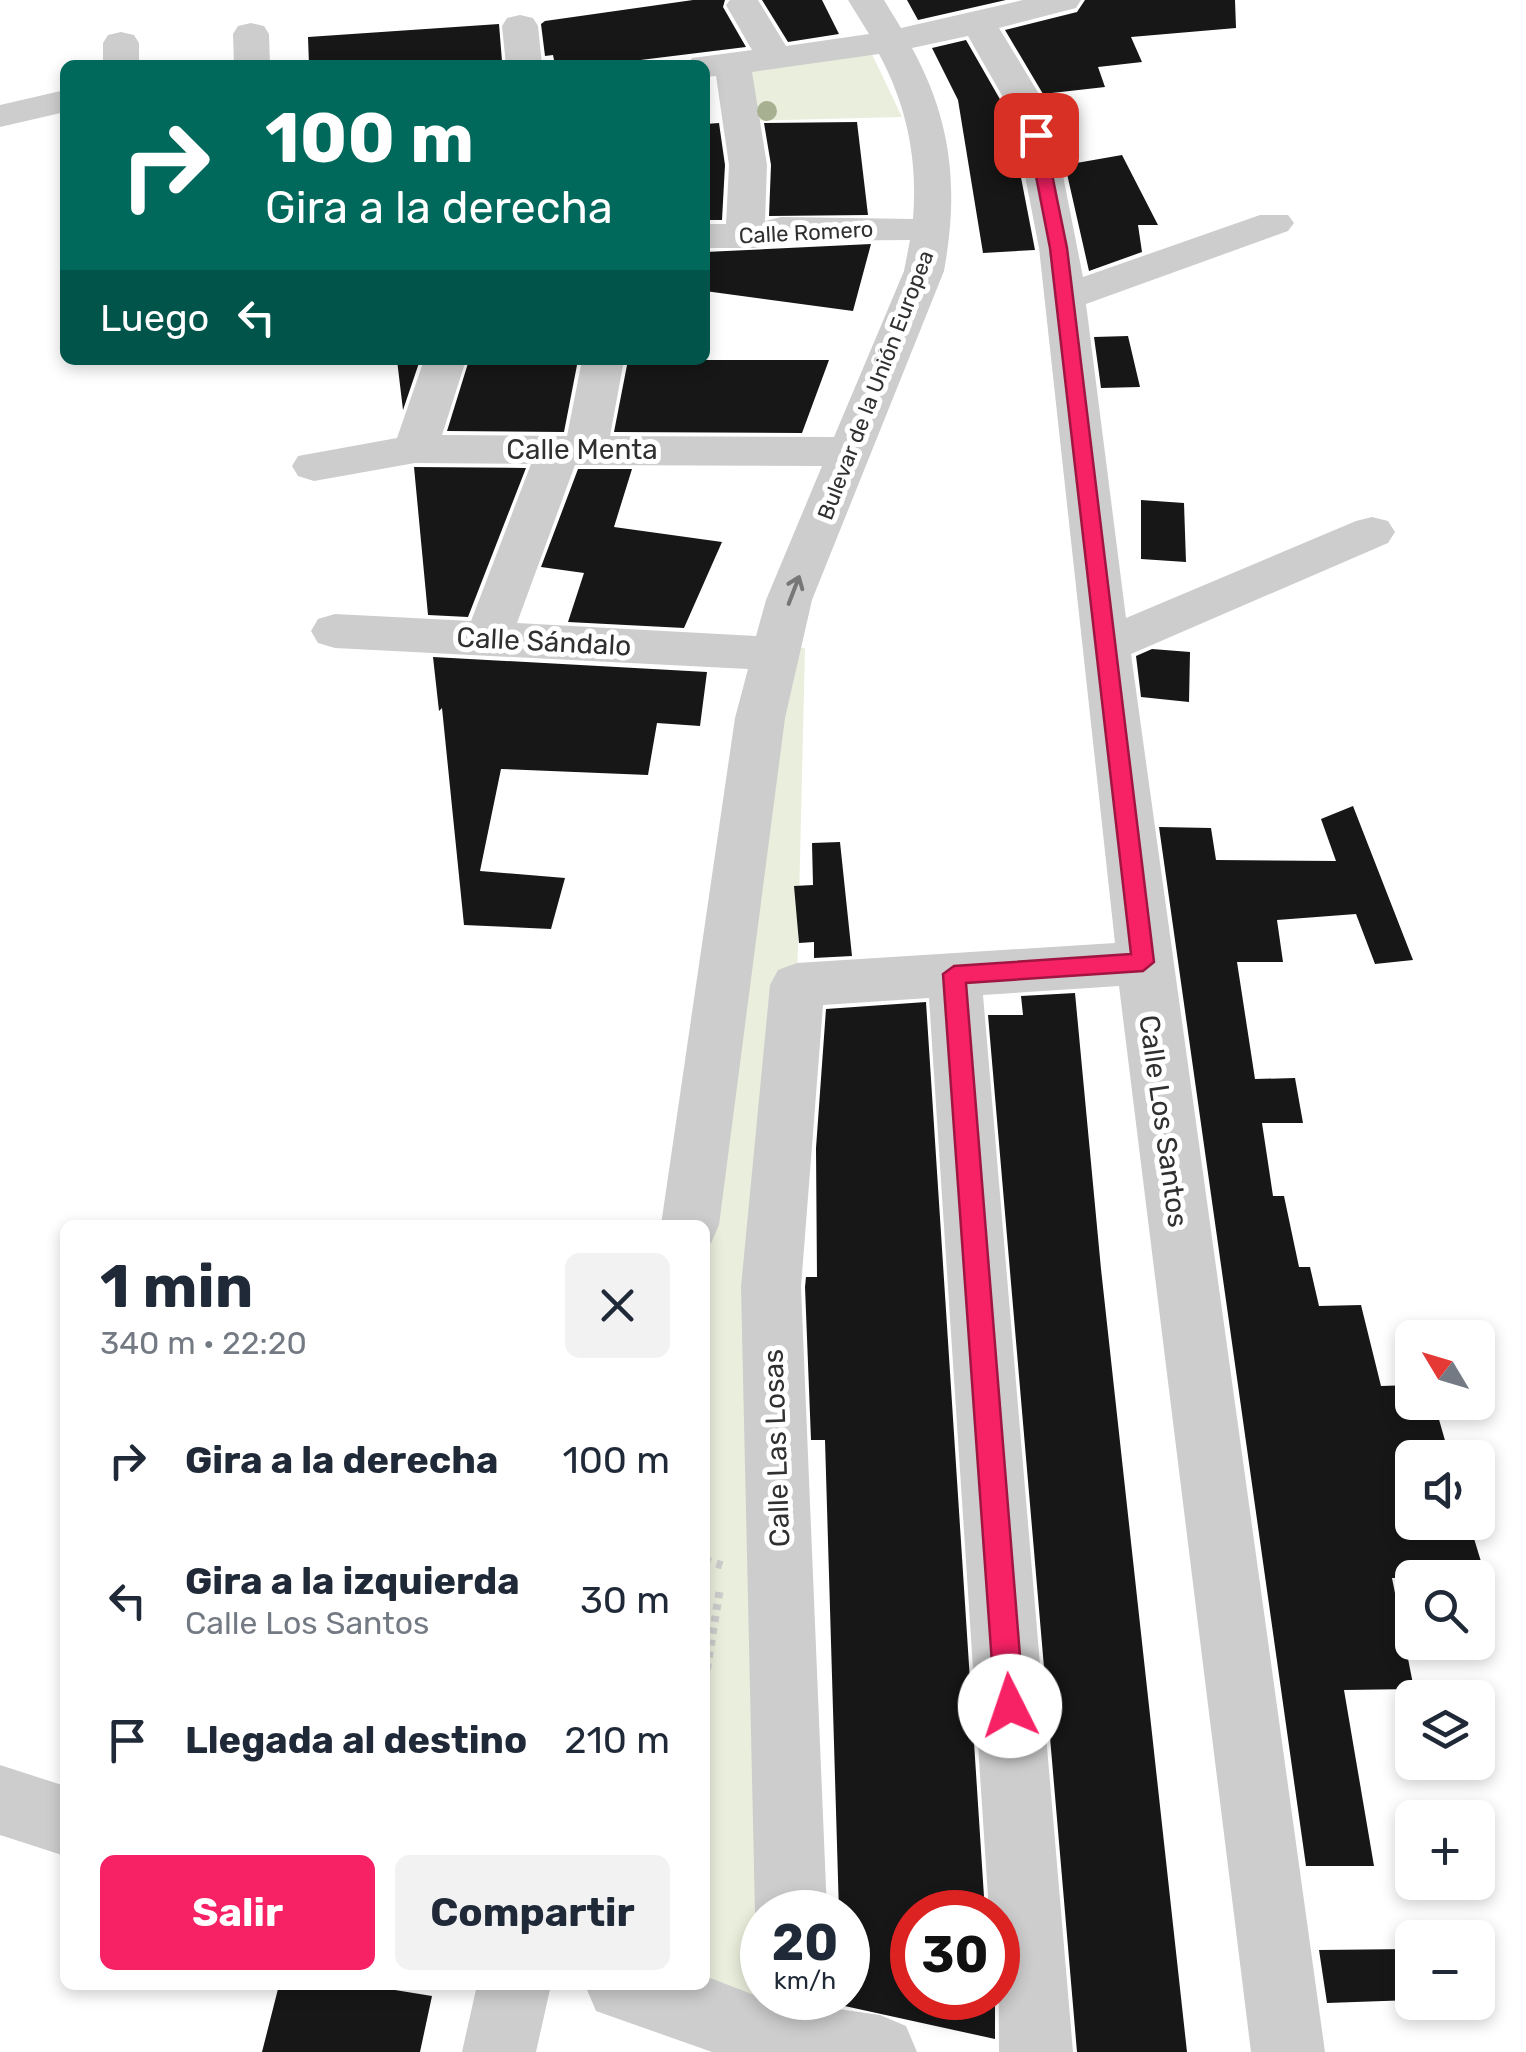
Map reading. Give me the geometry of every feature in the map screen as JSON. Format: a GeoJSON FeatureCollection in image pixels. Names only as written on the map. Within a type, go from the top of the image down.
{"type":"FeatureCollection","features":[{"type":"Feature","properties":{"kind":"street","name":"Bulevar de la Unión Europea"},"geometry":{"type":"LineString","coordinates":[[760,718],[752,652],[760,594],[836,452],[924,271],[933,233],[938,186],[933,137],[881,45],[839,0]]}},
{"type":"Feature","properties":{"kind":"street","name":"Bulevar de la Unión Europea"},"geometry":{"type":"LineString","coordinates":[[691,1220],[760,718],[789,600],[906,229],[910,168],[902,117],[866,0]]}},
{"type":"Feature","properties":{"kind":"street"},"geometry":{"type":"LineString","coordinates":[[725,236],[748,165],[718,64],[881,45],[980,24],[1063,0]]}},
{"type":"Feature","properties":{"kind":"street"},"geometry":{"type":"LineString","coordinates":[[744,4],[776,59]]}},
{"type":"Feature","properties":{"kind":"street","name":"Calle Los Santos"},"geometry":{"type":"LineString","coordinates":[[980,24],[1024,98],[1036,135],[1059,248],[1143,962],[1288,2052]]}},
{"type":"Feature","properties":{"kind":"street"},"geometry":{"type":"LineString","coordinates":[[520,26],[523,60]]}},
{"type":"Feature","properties":{"kind":"street"},"geometry":{"type":"LineString","coordinates":[[0,116],[60,102]]}},
{"type":"Feature","properties":{"kind":"street"},"geometry":{"type":"LineString","coordinates":[[1062,299],[1274,223]]}},
{"type":"Feature","properties":{"kind":"street","name":"Calle Romero"},"geometry":{"type":"LineString","coordinates":[[725,236],[782,229],[906,229]]}},
{"type":"Feature","properties":{"kind":"street"},"geometry":{"type":"LineString","coordinates":[[416,450],[443,365]]}},
{"type":"Feature","properties":{"kind":"street"},"geometry":{"type":"LineString","coordinates":[[488,638],[572,449],[600,365]]}},
{"type":"Feature","properties":{"kind":"street","name":"Calle Menta"},"geometry":{"type":"LineString","coordinates":[[314,466],[416,450],[836,452]]}},
{"type":"Feature","properties":{"kind":"street"},"geometry":{"type":"LineString","coordinates":[[1107,646],[1372,532]]}},
{"type":"Feature","properties":{"kind":"street","name":"Calle Sándalo"},"geometry":{"type":"LineString","coordinates":[[335,631],[752,652]]}},
{"type":"Feature","properties":{"kind":"street"},"geometry":{"type":"LineString","coordinates":[[1036,2052],[954,974],[1143,962]]}},
{"type":"Feature","properties":{"kind":"street","name":"Calle Las Losas"},"geometry":{"type":"LineString","coordinates":[[790,1890],[771,1287],[796,985],[954,974]]}},
{"type":"Feature","properties":{"kind":"street"},"geometry":{"type":"LineString","coordinates":[[499,2052],[513,1990]]}},
{"type":"Feature","properties":{"kind":"street"},"geometry":{"type":"LineString","coordinates":[[647,1990],[740,2009]]}},
{"type":"Feature","properties":{"kind":"street"},"geometry":{"type":"LineString","coordinates":[[787,2020],[880,2052]]}},
{"type":"Feature","properties":{"kind":"path"},"geometry":{"type":"LineString","coordinates":[[710,1651],[724,1566]]}},
{"type":"Feature","properties":{"kind":"green space"},"geometry":{"type":"Polygon","coordinates":[[[869,48],[902,117],[743,121],[732,63],[869,48]]]}},
{"type":"Feature","properties":{"kind":"green space"},"geometry":{"type":"Polygon","coordinates":[[[778,648],[805,648],[797,985],[791,1890],[740,1890],[740,2011],[710,1989],[710,1220],[706,1220],[778,648]]]}},
{"type":"Feature","properties":{"kind":"green space"},"geometry":{"type":"Polygon","coordinates":[[[752,2020],[774,2020],[772,2035],[752,2020]]]}},
{"type":"Feature","properties":{"kind":"building"},"geometry":{"type":"Polygon","coordinates":[[[693,0],[725,0],[723,7],[746,47],[641,60],[554,60],[553,55],[545,56],[541,24],[693,0]]]}},
{"type":"Feature","properties":{"kind":"building"},"geometry":{"type":"Polygon","coordinates":[[[762,0],[822,0],[839,34],[788,42],[762,0]]]}},
{"type":"Feature","properties":{"kind":"building"},"geometry":{"type":"Polygon","coordinates":[[[907,0],[1006,0],[918,20],[907,0]]]}},
{"type":"Feature","properties":{"kind":"building"},"geometry":{"type":"Polygon","coordinates":[[[1085,0],[1235,0],[1236,28],[1131,37],[1142,62],[1098,67],[1105,87],[1043,94],[1005,30],[1077,12],[1085,0]]]}},
{"type":"Feature","properties":{"kind":"building"},"geometry":{"type":"Polygon","coordinates":[[[499,24],[502,60],[309,60],[308,37],[499,24]]]}},
{"type":"Feature","properties":{"kind":"building"},"geometry":{"type":"Polygon","coordinates":[[[966,40],[1001,101],[1013,136],[1035,250],[983,253],[958,100],[932,48],[966,40]]]}},
{"type":"Feature","properties":{"kind":"building"},"geometry":{"type":"Polygon","coordinates":[[[857,122],[868,215],[769,216],[771,165],[764,123],[857,122]]]}},
{"type":"Feature","properties":{"kind":"building"},"geometry":{"type":"Polygon","coordinates":[[[719,123],[725,165],[722,220],[710,220],[710,124],[719,123]]]}},
{"type":"Feature","properties":{"kind":"building"},"geometry":{"type":"Polygon","coordinates":[[[1122,155],[1158,225],[1138,225],[1142,252],[1089,271],[1065,165],[1122,155]]]}},
{"type":"Feature","properties":{"kind":"building"},"geometry":{"type":"Polygon","coordinates":[[[871,244],[853,311],[710,292],[710,252],[871,244]]]}},
{"type":"Feature","properties":{"kind":"building"},"geometry":{"type":"Polygon","coordinates":[[[1128,336],[1140,387],[1101,388],[1094,337],[1128,336]]]}},
{"type":"Feature","properties":{"kind":"building"},"geometry":{"type":"Polygon","coordinates":[[[829,360],[802,433],[614,432],[627,365],[829,360]]]}},
{"type":"Feature","properties":{"kind":"building"},"geometry":{"type":"Polygon","coordinates":[[[398,365],[418,365],[403,410],[398,365]]]}},
{"type":"Feature","properties":{"kind":"building"},"geometry":{"type":"Polygon","coordinates":[[[467,365],[577,365],[564,432],[447,431],[467,365]]]}},
{"type":"Feature","properties":{"kind":"building"},"geometry":{"type":"Polygon","coordinates":[[[414,467],[526,468],[468,617],[428,615],[414,467]]]}},
{"type":"Feature","properties":{"kind":"building"},"geometry":{"type":"Polygon","coordinates":[[[578,469],[632,469],[614,527],[722,542],[684,628],[568,622],[584,573],[541,567],[578,469]]]}},
{"type":"Feature","properties":{"kind":"building"},"geometry":{"type":"Polygon","coordinates":[[[1141,500],[1184,503],[1186,562],[1141,559],[1141,500]]]}},
{"type":"Feature","properties":{"kind":"building"},"geometry":{"type":"Polygon","coordinates":[[[1152,649],[1190,652],[1189,702],[1141,697],[1136,656],[1152,649]]]}},
{"type":"Feature","properties":{"kind":"building"},"geometry":{"type":"Polygon","coordinates":[[[433,657],[707,672],[700,726],[657,723],[648,775],[501,769],[480,871],[565,878],[551,929],[464,925],[442,708],[439,711],[433,657]]]}},
{"type":"Feature","properties":{"kind":"building"},"geometry":{"type":"Polygon","coordinates":[[[1353,806],[1413,960],[1375,964],[1356,914],[1277,920],[1283,962],[1237,962],[1255,1079],[1295,1078],[1303,1123],[1262,1123],[1273,1196],[1284,1196],[1299,1267],[1310,1267],[1319,1306],[1361,1305],[1381,1386],[1395,1386],[1395,1420],[1439,1420],[1445,1440],[1395,1440],[1395,1540],[1474,1540],[1481,1560],[1395,1560],[1395,1660],[1408,1660],[1412,1680],[1395,1680],[1395,1689],[1344,1690],[1374,1866],[1306,1866],[1159,827],[1211,828],[1216,860],[1336,861],[1321,819],[1353,806]]]}},
{"type":"Feature","properties":{"kind":"building"},"geometry":{"type":"Polygon","coordinates":[[[840,842],[852,956],[814,958],[814,942],[799,943],[794,886],[813,885],[812,843],[840,842]]]}},
{"type":"Feature","properties":{"kind":"building"},"geometry":{"type":"Polygon","coordinates":[[[1075,993],[1101,1269],[1187,2052],[1077,2052],[988,1015],[1023,1015],[1021,996],[1075,993]]]}},
{"type":"Feature","properties":{"kind":"building"},"geometry":{"type":"Polygon","coordinates":[[[926,1002],[984,1890],[890,1890],[890,2016],[870,2012],[870,1890],[838,1890],[825,1440],[811,1440],[805,1287],[806,1277],[817,1277],[816,1148],[826,1009],[926,1002]]]}},
{"type":"Feature","properties":{"kind":"building"},"geometry":{"type":"Polygon","coordinates":[[[1395,1949],[1395,2001],[1327,2003],[1319,1950],[1395,1949]]]}},
{"type":"Feature","properties":{"kind":"building"},"geometry":{"type":"Polygon","coordinates":[[[278,1990],[395,1990],[432,1996],[420,2052],[262,2052],[278,1990]]]}},
{"type":"Feature","properties":{"kind":"building"},"geometry":{"type":"Polygon","coordinates":[[[908,2020],[995,2020],[995,2039],[908,2020]]]}},
{"type":"Feature","properties":{"kind":"route"},"geometry":{"type":"LineString","coordinates":[[1010,1706],[954,974],[1143,962],[1059,248],[1036,135]]}}]}
